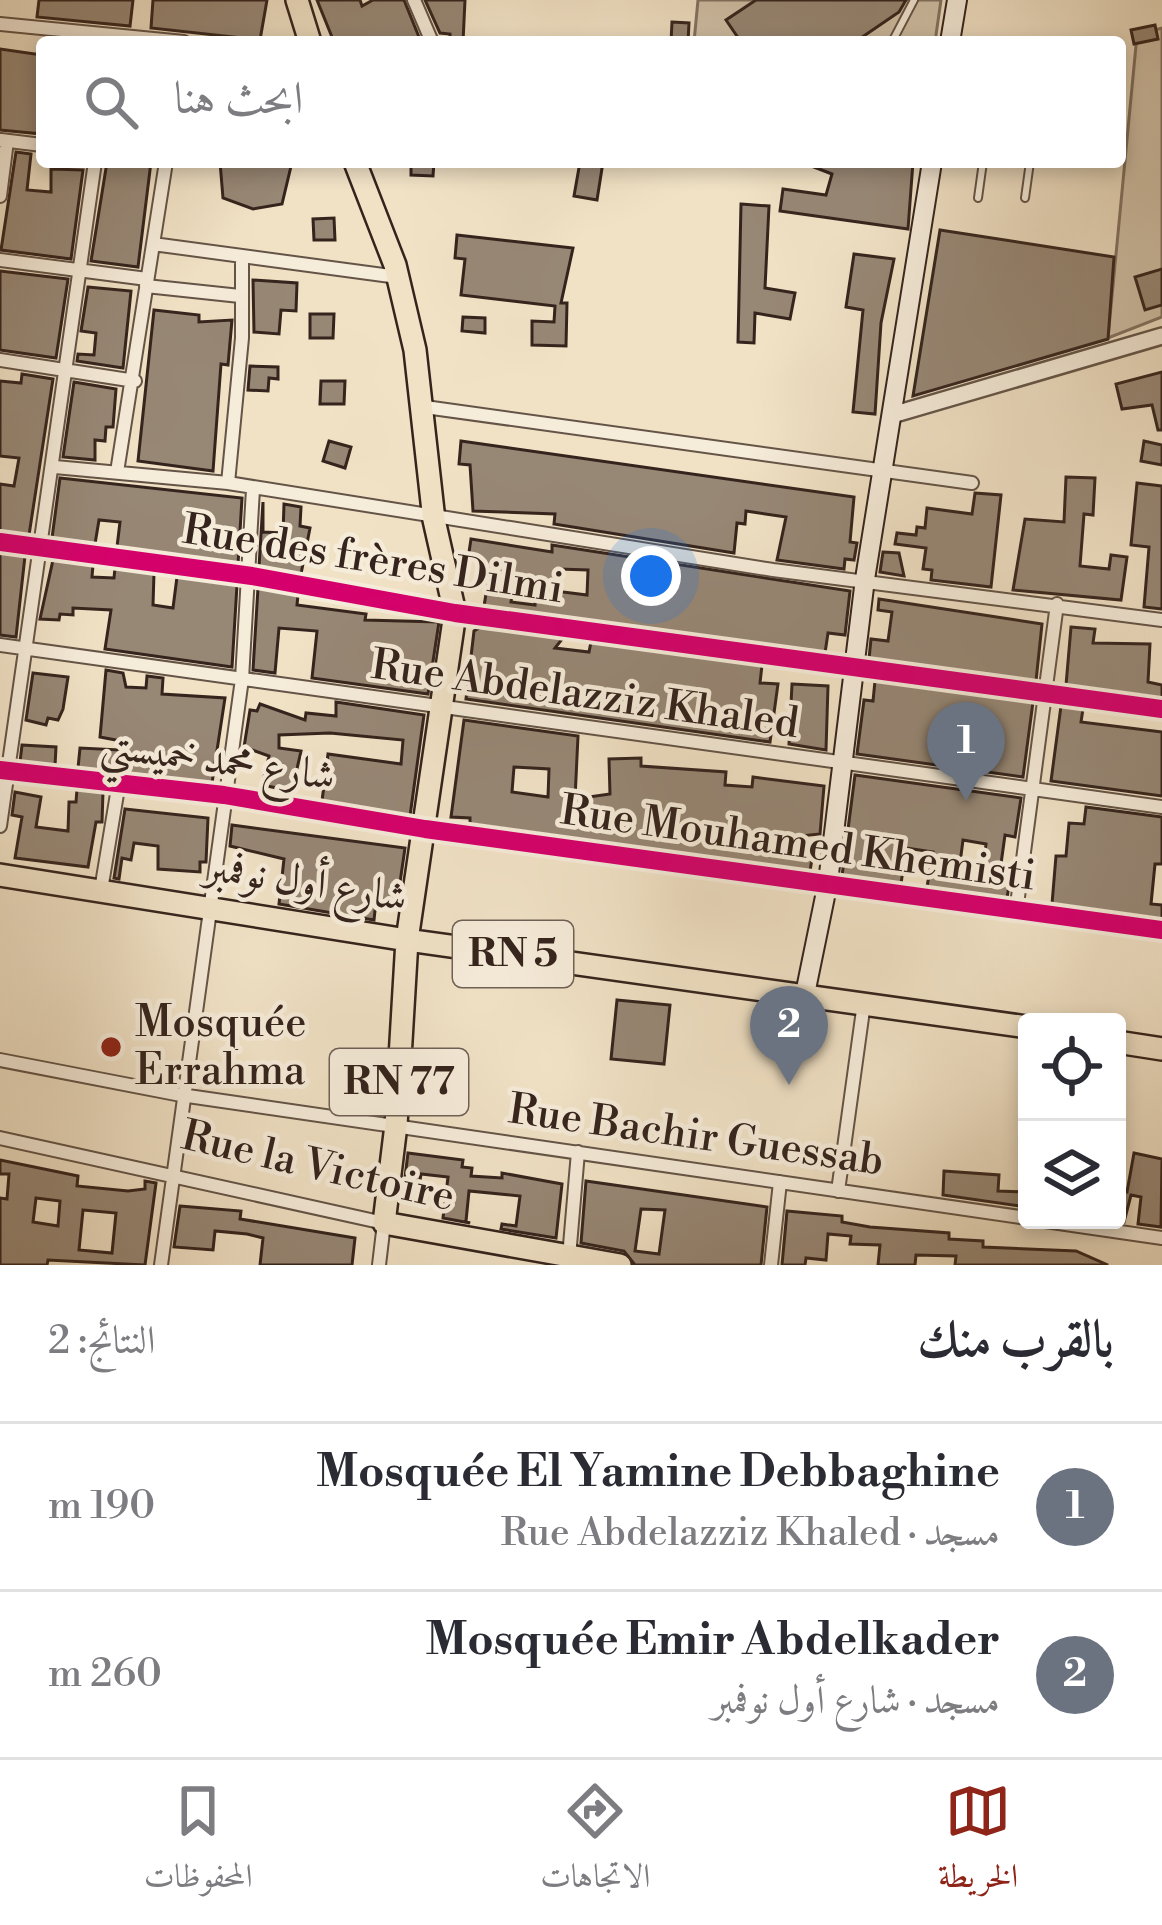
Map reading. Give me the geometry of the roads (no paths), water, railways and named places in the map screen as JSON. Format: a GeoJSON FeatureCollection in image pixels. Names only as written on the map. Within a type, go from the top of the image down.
{"type":"FeatureCollection","features":[{"type":"Feature","properties":{"kind":"main road"},"geometry":{"type":"LineString","coordinates":[[297,0],[308,36]]}},
{"type":"Feature","properties":{"kind":"main road"},"geometry":{"type":"LineString","coordinates":[[951,36],[957,0]]}},
{"type":"Feature","properties":{"kind":"main road"},"geometry":{"type":"LineString","coordinates":[[358,168],[398,277],[425,406],[434,520],[455,613],[407,940]]}},
{"type":"Feature","properties":{"kind":"main road"},"geometry":{"type":"LineString","coordinates":[[805,994],[828,882],[866,579],[931,168]]}},
{"type":"Feature","properties":{"kind":"main road","name":"شارع أول نوفمبر"},"geometry":{"type":"LineString","coordinates":[[0,875],[407,940],[1018,1026]]}},
{"type":"Feature","properties":{"kind":"main road","name":"RN 77"},"geometry":{"type":"LineString","coordinates":[[384,1223],[396,1125],[407,940]]}},
{"type":"Feature","properties":{"kind":"main road"},"geometry":{"type":"LineString","coordinates":[[1126,1043],[1162,1049]]}},
{"type":"Feature","properties":{"kind":"main road","name":"Rue la Victoire"},"geometry":{"type":"LineString","coordinates":[[384,1223],[518,1258],[620,1265]]}},
{"type":"Feature","properties":{"kind":"street"},"geometry":{"type":"LineString","coordinates":[[414,0],[429,36]]}},
{"type":"Feature","properties":{"kind":"street"},"geometry":{"type":"LineString","coordinates":[[0,24],[90,36]]}},
{"type":"Feature","properties":{"kind":"street"},"geometry":{"type":"LineString","coordinates":[[0,196],[4,140],[36,144]]}},
{"type":"Feature","properties":{"kind":"street"},"geometry":{"type":"LineString","coordinates":[[0,826],[37,547],[55,467],[93,168]]}},
{"type":"Feature","properties":{"kind":"street"},"geometry":{"type":"LineString","coordinates":[[117,472],[165,168]]}},
{"type":"Feature","properties":{"kind":"street"},"geometry":{"type":"LineString","coordinates":[[153,244],[398,277]]}},
{"type":"Feature","properties":{"kind":"street"},"geometry":{"type":"LineString","coordinates":[[228,484],[242,338],[242,256]]}},
{"type":"Feature","properties":{"kind":"street"},"geometry":{"type":"LineString","coordinates":[[0,260],[240,296]]}},
{"type":"Feature","properties":{"kind":"street"},"geometry":{"type":"LineString","coordinates":[[892,415],[1162,336]]}},
{"type":"Feature","properties":{"kind":"street"},"geometry":{"type":"LineString","coordinates":[[0,360],[135,381]]}},
{"type":"Feature","properties":{"kind":"street"},"geometry":{"type":"LineString","coordinates":[[425,406],[972,484]]}},
{"type":"Feature","properties":{"kind":"street"},"geometry":{"type":"LineString","coordinates":[[55,467],[228,484],[434,520],[1162,620]]}},
{"type":"Feature","properties":{"kind":"street"},"geometry":{"type":"LineString","coordinates":[[161,1265],[170,1173],[242,679],[252,576],[253,489]]}},
{"type":"Feature","properties":{"kind":"street","name":"Rue des frères Dilmi"},"geometry":{"type":"LineString","coordinates":[[0,542],[252,576],[455,613],[1162,709]]}},
{"type":"Feature","properties":{"kind":"street"},"geometry":{"type":"LineString","coordinates":[[1016,912],[1057,604]]}},
{"type":"Feature","properties":{"kind":"street","name":"Rue Abdelazziz Khaled"},"geometry":{"type":"LineString","coordinates":[[0,645],[1162,808]]}},
{"type":"Feature","properties":{"kind":"street","name":"شارع محمد خميستي"},"geometry":{"type":"LineString","coordinates":[[4,770],[224,795],[425,829]]}},
{"type":"Feature","properties":{"kind":"street"},"geometry":{"type":"LineString","coordinates":[[101,890],[118,782]]}},
{"type":"Feature","properties":{"kind":"street","name":"Rue Mouhamed Khemisti"},"geometry":{"type":"LineString","coordinates":[[425,829],[1162,930]]}},
{"type":"Feature","properties":{"kind":"street"},"geometry":{"type":"LineString","coordinates":[[838,1191],[864,1003]]}},
{"type":"Feature","properties":{"kind":"street","name":"Rue Bachir Guessab"},"geometry":{"type":"LineString","coordinates":[[0,1060],[181,1095],[1018,1218]]}},
{"type":"Feature","properties":{"kind":"street","name":"Rue la Victoire"},"geometry":{"type":"LineString","coordinates":[[0,1138],[384,1223]]}},
{"type":"Feature","properties":{"kind":"street"},"geometry":{"type":"LineString","coordinates":[[568,1258],[578,1152]]}},
{"type":"Feature","properties":{"kind":"street"},"geometry":{"type":"LineString","coordinates":[[771,1265],[780,1182]]}},
{"type":"Feature","properties":{"kind":"street"},"geometry":{"type":"LineString","coordinates":[[379,1265],[384,1223]]}},
{"type":"Feature","properties":{"kind":"street"},"geometry":{"type":"LineString","coordinates":[[1100,1229],[1162,1238]]}},
{"type":"Feature","properties":{"kind":"lane"},"geometry":{"type":"LineString","coordinates":[[895,36],[914,0]]}},
{"type":"Feature","properties":{"kind":"lane"},"geometry":{"type":"LineString","coordinates":[[978,198],[982,168]]}},
{"type":"Feature","properties":{"kind":"lane"},"geometry":{"type":"LineString","coordinates":[[1025,198],[1029,168]]}},
{"type":"Feature","properties":{"kind":"place","name":"Mosquée El Yamine Debbaghine"},"geometry":{"type":"Point","coordinates":[966,801]}},
{"type":"Feature","properties":{"kind":"place","name":"Mosquée Errahma"},"geometry":{"type":"Point","coordinates":[111,1047]}},
{"type":"Feature","properties":{"kind":"place","name":"Mosquée Emir Abdelkader"},"geometry":{"type":"Point","coordinates":[789,1085]}}]}
